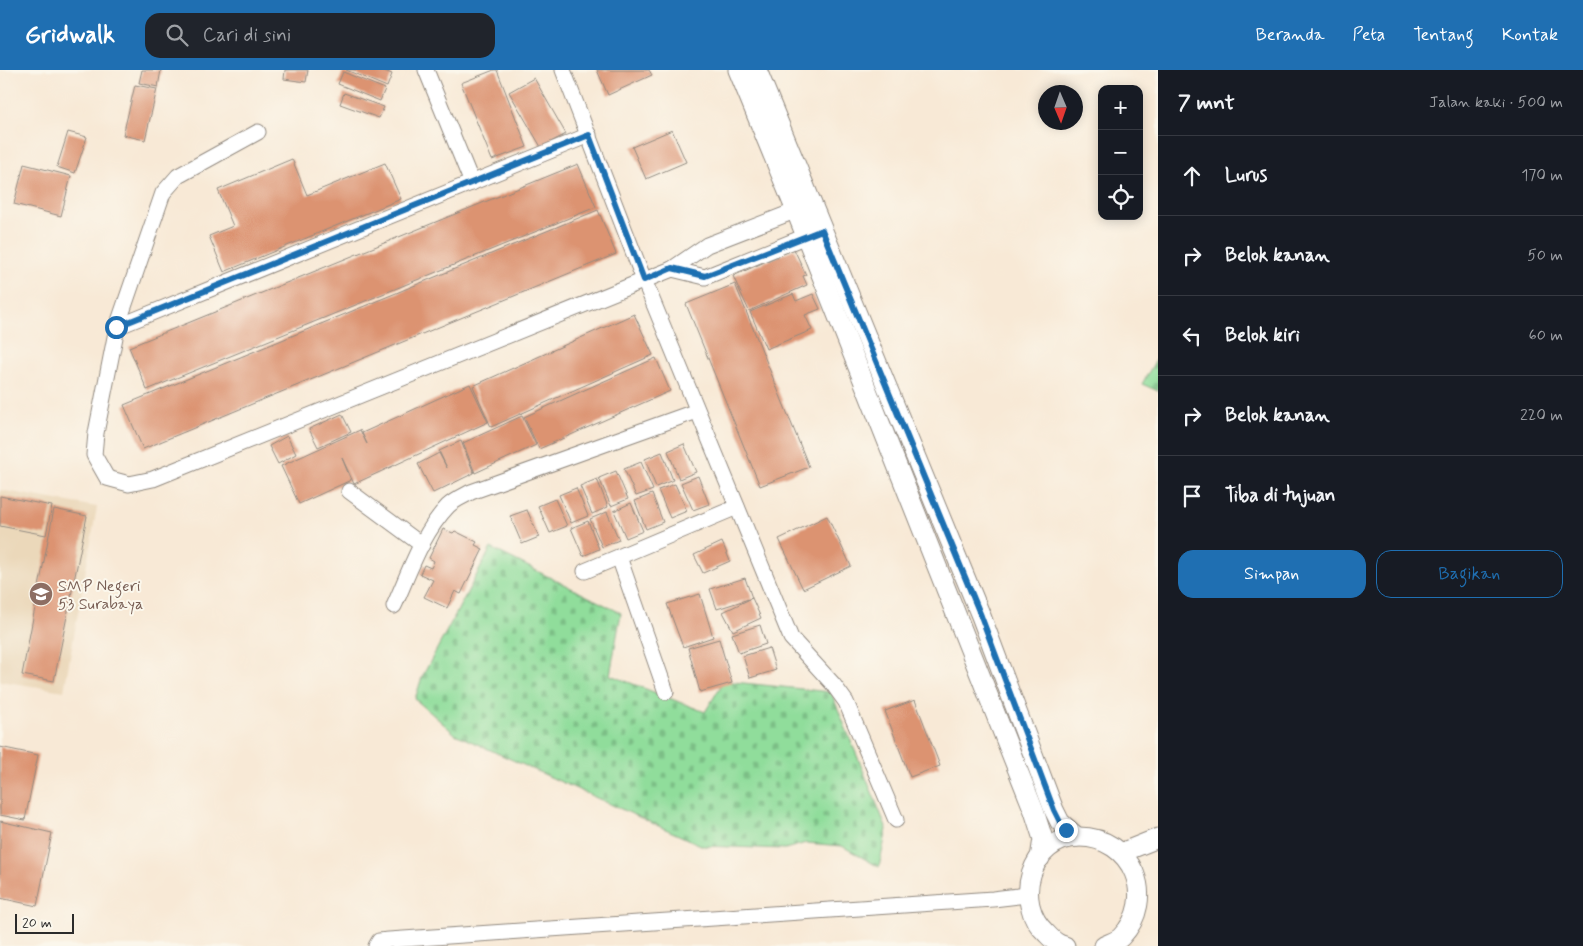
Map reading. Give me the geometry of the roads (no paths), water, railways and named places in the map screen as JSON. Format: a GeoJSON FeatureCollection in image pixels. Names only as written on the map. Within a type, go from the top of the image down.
{"type":"FeatureCollection","features":[{"type":"Feature","properties":{"kind":"street"},"geometry":{"type":"LineString","coordinates":[[426,70],[472,183]]}},
{"type":"Feature","properties":{"kind":"street"},"geometry":{"type":"LineString","coordinates":[[563,70],[644,280],[791,638],[833,684],[846,702],[896,820]]}},
{"type":"Feature","properties":{"kind":"street"},"geometry":{"type":"LineString","coordinates":[[738,70],[804,208]]}},
{"type":"Feature","properties":{"kind":"street"},"geometry":{"type":"LineString","coordinates":[[757,70],[804,208],[1034,811],[1043,839],[1040,858]]}},
{"type":"Feature","properties":{"kind":"street"},"geometry":{"type":"LineString","coordinates":[[258,132],[178,176],[163,194],[116,327],[96,433],[94,455],[107,478],[128,484],[153,479],[644,280],[672,268],[707,245],[804,208]]}},
{"type":"Feature","properties":{"kind":"street"},"geometry":{"type":"LineString","coordinates":[[116,327],[589,135]]}},
{"type":"Feature","properties":{"kind":"street"},"geometry":{"type":"LineString","coordinates":[[672,268],[705,276],[814,233]]}},
{"type":"Feature","properties":{"kind":"street"},"geometry":{"type":"LineString","coordinates":[[814,233],[981,616],[1057,816],[1066,830],[1077,837]]}},
{"type":"Feature","properties":{"kind":"street"},"geometry":{"type":"LineString","coordinates":[[394,606],[422,545],[435,522],[449,505],[471,492],[697,411]]}},
{"type":"Feature","properties":{"kind":"street"},"geometry":{"type":"LineString","coordinates":[[350,491],[422,545]]}},
{"type":"Feature","properties":{"kind":"street"},"geometry":{"type":"LineString","coordinates":[[585,571],[737,507]]}},
{"type":"Feature","properties":{"kind":"street"},"geometry":{"type":"LineString","coordinates":[[619,557],[666,692]]}},
{"type":"Feature","properties":{"kind":"street"},"geometry":{"type":"LineString","coordinates":[[1058,945],[1035,924],[1027,895],[1029,878],[1046,851],[1060,842],[1077,837],[1094,838],[1110,843],[1123,852],[1134,866],[1140,883],[1140,900],[1134,920],[1120,937],[1104,946]]}},
{"type":"Feature","properties":{"kind":"street"},"geometry":{"type":"LineString","coordinates":[[1123,852],[1158,838]]}},
{"type":"Feature","properties":{"kind":"street"},"geometry":{"type":"LineString","coordinates":[[1140,900],[1158,893]]}},
{"type":"Feature","properties":{"kind":"street"},"geometry":{"type":"LineString","coordinates":[[376,946],[379,941],[389,940],[993,899],[1027,895]]}},
{"type":"Feature","properties":{"kind":"place","name":"SMP Negeri 53 Surabaya"},"geometry":{"type":"Point","coordinates":[41,594]}}]}
